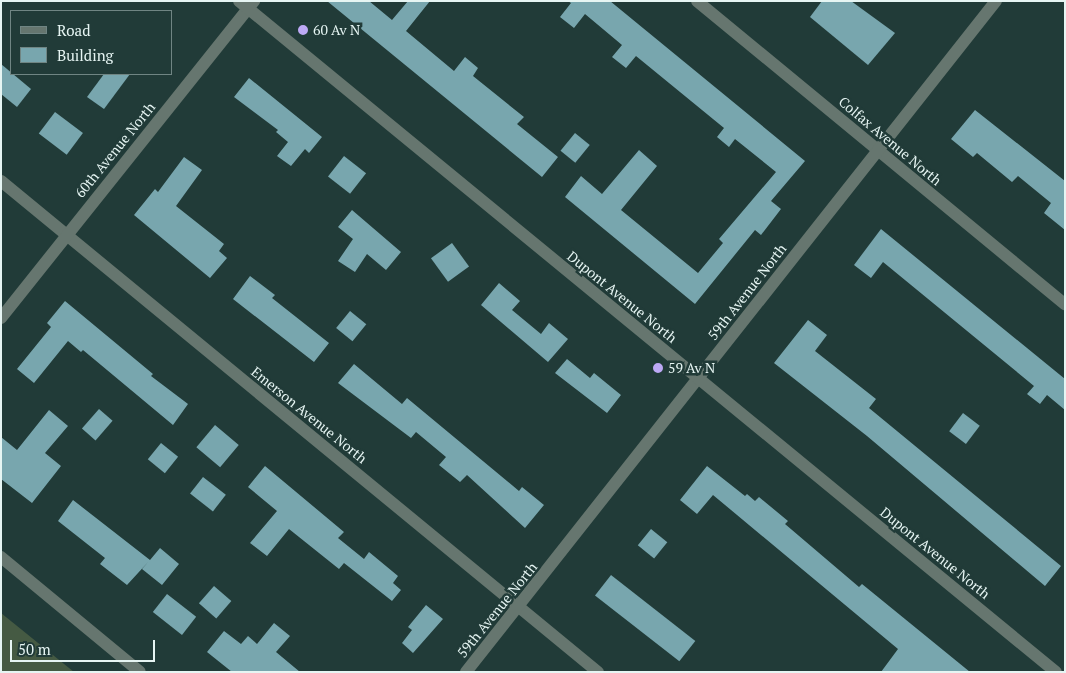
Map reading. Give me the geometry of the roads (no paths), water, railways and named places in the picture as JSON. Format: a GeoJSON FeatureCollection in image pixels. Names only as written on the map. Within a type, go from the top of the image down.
{"type":"FeatureCollection","features":[{"type":"Feature","properties":{"kind":"street","name":"Colfax Avenue North"},"geometry":{"type":"LineString","coordinates":[[696,1],[1065,304]]}},
{"type":"Feature","properties":{"kind":"street","name":"59th Avenue North"},"geometry":{"type":"LineString","coordinates":[[466,672],[996,1]]}},
{"type":"Feature","properties":{"kind":"street","name":"60th Avenue North"},"geometry":{"type":"LineString","coordinates":[[1,318],[247,4]]}},
{"type":"Feature","properties":{"kind":"street","name":"Dupont Avenue North"},"geometry":{"type":"LineString","coordinates":[[247,4],[697,378],[1056,672]]}},
{"type":"Feature","properties":{"kind":"street","name":"Emerson Avenue North"},"geometry":{"type":"LineString","coordinates":[[1,181],[598,672]]}},
{"type":"Feature","properties":{"kind":"street"},"geometry":{"type":"LineString","coordinates":[[1,557],[140,672]]}},
{"type":"Feature","properties":{"kind":"place","name":"60 Av N"},"geometry":{"type":"Point","coordinates":[303,30]}},
{"type":"Feature","properties":{"kind":"place","name":"59 Av N"},"geometry":{"type":"Point","coordinates":[658,368]}}]}
